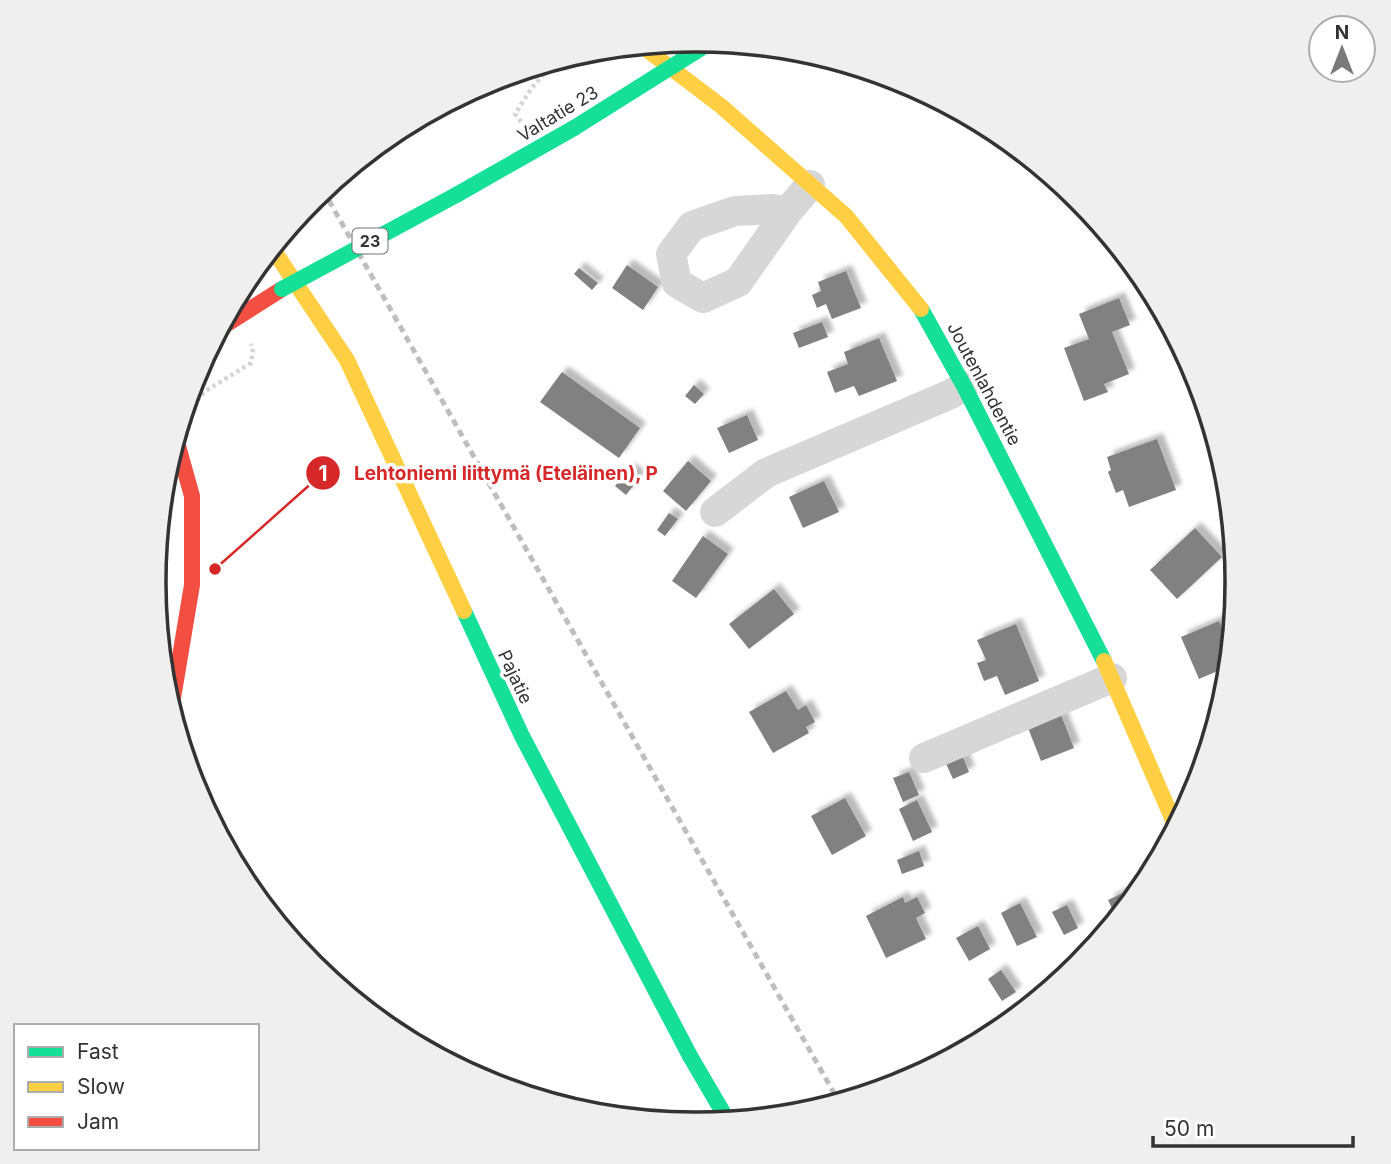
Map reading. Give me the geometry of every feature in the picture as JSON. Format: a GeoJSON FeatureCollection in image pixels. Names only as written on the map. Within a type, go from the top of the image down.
{"type":"FeatureCollection","features":[{"type":"Feature","properties":{"kind":"main road","name":"Valtatie 23"},"geometry":{"type":"LineString","coordinates":[[238,318],[282,289],[574,128],[695,52]]}},
{"type":"Feature","properties":{"kind":"main road","name":"Joutenlahdentie"},"geometry":{"type":"LineString","coordinates":[[653,55],[721,106],[846,216],[918,304],[964,386],[1112,678],[1171,815]]}},
{"type":"Feature","properties":{"kind":"main road","name":"Pajatie"},"geometry":{"type":"LineString","coordinates":[[278,257],[347,360],[522,736],[690,1056],[722,1110]]}},
{"type":"Feature","properties":{"kind":"main road"},"geometry":{"type":"LineString","coordinates":[[176,682],[192,585],[191,496],[181,458]]}},
{"type":"Feature","properties":{"kind":"street"},"geometry":{"type":"LineString","coordinates":[[788,211],[810,185]]}},
{"type":"Feature","properties":{"kind":"street"},"geometry":{"type":"LineString","coordinates":[[715,512],[766,473],[964,386]]}},
{"type":"Feature","properties":{"kind":"street"},"geometry":{"type":"LineString","coordinates":[[923,758],[1112,678]]}},
{"type":"Feature","properties":{"kind":"path"},"geometry":{"type":"LineString","coordinates":[[523,124],[515,114],[543,76]]}},
{"type":"Feature","properties":{"kind":"path"},"geometry":{"type":"LineString","coordinates":[[199,398],[204,392],[251,363],[253,348],[238,318]]}},
{"type":"Feature","properties":{"kind":"path"},"geometry":{"type":"LineString","coordinates":[[193,414],[194,422]]}},
{"type":"Feature","properties":{"kind":"building"},"geometry":{"type":"Polygon","coordinates":[[[627,265],[658,287],[643,310],[612,288],[627,265]]]}},
{"type":"Feature","properties":{"kind":"building"},"geometry":{"type":"Polygon","coordinates":[[[579,268],[598,283],[592,290],[574,274],[579,268]]]}},
{"type":"Feature","properties":{"kind":"building"},"geometry":{"type":"Polygon","coordinates":[[[846,271],[861,308],[832,319],[826,304],[817,308],[812,295],[821,291],[818,282],[846,271]]]}},
{"type":"Feature","properties":{"kind":"building"},"geometry":{"type":"Polygon","coordinates":[[[1119,298],[1130,325],[1112,332],[1129,374],[1104,384],[1108,392],[1084,401],[1064,348],[1089,339],[1079,314],[1119,298]]]}},
{"type":"Feature","properties":{"kind":"building"},"geometry":{"type":"Polygon","coordinates":[[[822,322],[828,337],[799,348],[793,333],[822,322]]]}},
{"type":"Feature","properties":{"kind":"building"},"geometry":{"type":"Polygon","coordinates":[[[879,338],[897,381],[859,396],[854,386],[835,393],[827,372],[848,364],[844,352],[879,338]]]}},
{"type":"Feature","properties":{"kind":"building"},"geometry":{"type":"Polygon","coordinates":[[[562,372],[640,428],[619,458],[540,402],[562,372]]]}},
{"type":"Feature","properties":{"kind":"building"},"geometry":{"type":"Polygon","coordinates":[[[694,385],[704,394],[695,404],[685,396],[694,385]]]}},
{"type":"Feature","properties":{"kind":"building"},"geometry":{"type":"Polygon","coordinates":[[[747,415],[758,440],[729,453],[717,428],[747,415]]]}},
{"type":"Feature","properties":{"kind":"building"},"geometry":{"type":"Polygon","coordinates":[[[1157,439],[1176,490],[1129,507],[1123,490],[1116,493],[1108,472],[1111,470],[1107,457],[1157,439]]]}},
{"type":"Feature","properties":{"kind":"building"},"geometry":{"type":"Polygon","coordinates":[[[688,461],[711,481],[686,511],[663,491],[688,461]]]}},
{"type":"Feature","properties":{"kind":"building"},"geometry":{"type":"Polygon","coordinates":[[[629,469],[640,477],[626,495],[615,486],[629,469]]]}},
{"type":"Feature","properties":{"kind":"building"},"geometry":{"type":"Polygon","coordinates":[[[824,481],[839,512],[803,528],[789,497],[824,481]]]}},
{"type":"Feature","properties":{"kind":"building"},"geometry":{"type":"Polygon","coordinates":[[[669,513],[678,519],[665,536],[657,530],[669,513]]]}},
{"type":"Feature","properties":{"kind":"building"},"geometry":{"type":"Polygon","coordinates":[[[1195,528],[1222,557],[1177,599],[1150,570],[1195,528]]]}},
{"type":"Feature","properties":{"kind":"building"},"geometry":{"type":"Polygon","coordinates":[[[703,536],[728,554],[696,598],[672,581],[703,536]]]}},
{"type":"Feature","properties":{"kind":"building"},"geometry":{"type":"Polygon","coordinates":[[[774,589],[794,614],[749,649],[729,624],[774,589]]]}},
{"type":"Feature","properties":{"kind":"building"},"geometry":{"type":"Polygon","coordinates":[[[1219,621],[1223,629],[1217,671],[1199,679],[1181,637],[1219,621]]]}},
{"type":"Feature","properties":{"kind":"building"},"geometry":{"type":"Polygon","coordinates":[[[1016,624],[1039,681],[1005,695],[997,676],[984,681],[977,663],[986,660],[977,640],[1016,624]]]}},
{"type":"Feature","properties":{"kind":"building"},"geometry":{"type":"Polygon","coordinates":[[[786,691],[798,710],[806,705],[815,722],[806,727],[809,733],[773,753],[749,712],[786,691]]]}},
{"type":"Feature","properties":{"kind":"building"},"geometry":{"type":"Polygon","coordinates":[[[1059,710],[1074,748],[1041,761],[1026,723],[1059,710]]]}},
{"type":"Feature","properties":{"kind":"building"},"geometry":{"type":"Polygon","coordinates":[[[960,750],[969,772],[953,779],[943,757],[960,750]]]}},
{"type":"Feature","properties":{"kind":"building"},"geometry":{"type":"Polygon","coordinates":[[[909,772],[919,795],[903,802],[893,778],[909,772]]]}},
{"type":"Feature","properties":{"kind":"building"},"geometry":{"type":"Polygon","coordinates":[[[845,798],[866,836],[832,855],[811,816],[845,798]]]}},
{"type":"Feature","properties":{"kind":"building"},"geometry":{"type":"Polygon","coordinates":[[[917,800],[932,832],[913,841],[899,809],[917,800]]]}},
{"type":"Feature","properties":{"kind":"building"},"geometry":{"type":"Polygon","coordinates":[[[919,851],[924,866],[902,874],[897,860],[919,851]]]}},
{"type":"Feature","properties":{"kind":"building"},"geometry":{"type":"Polygon","coordinates":[[[1124,892],[1112,909],[1108,900],[1124,892]]]}},
{"type":"Feature","properties":{"kind":"building"},"geometry":{"type":"Polygon","coordinates":[[[903,897],[905,903],[917,897],[925,913],[916,918],[926,939],[886,958],[866,916],[903,897]]]}},
{"type":"Feature","properties":{"kind":"building"},"geometry":{"type":"Polygon","coordinates":[[[1020,903],[1037,937],[1017,946],[1001,913],[1020,903]]]}},
{"type":"Feature","properties":{"kind":"building"},"geometry":{"type":"Polygon","coordinates":[[[1067,905],[1078,928],[1064,935],[1052,912],[1067,905]]]}},
{"type":"Feature","properties":{"kind":"building"},"geometry":{"type":"Polygon","coordinates":[[[978,926],[990,949],[969,961],[956,938],[978,926]]]}},
{"type":"Feature","properties":{"kind":"building"},"geometry":{"type":"Polygon","coordinates":[[[1001,970],[1016,992],[1002,1001],[988,979],[1001,970]]]}},
{"type":"Feature","properties":{"kind":"railway"},"geometry":{"type":"LineString","coordinates":[[329,200],[834,1093]]}},
{"type":"Feature","properties":{"kind":"traffic: fast"},"geometry":{"type":"LineString","coordinates":[[574,128],[695,52]]}},
{"type":"Feature","properties":{"kind":"traffic: fast"},"geometry":{"type":"LineString","coordinates":[[458,194],[574,128]]}},
{"type":"Feature","properties":{"kind":"traffic: fast"},"geometry":{"type":"LineString","coordinates":[[282,289],[458,194]]}},
{"type":"Feature","properties":{"kind":"traffic: fast"},"geometry":{"type":"LineString","coordinates":[[921,309],[964,386],[1104,661]]}},
{"type":"Feature","properties":{"kind":"traffic: fast"},"geometry":{"type":"LineString","coordinates":[[464,611],[522,736],[690,1056],[722,1110]]}},
{"type":"Feature","properties":{"kind":"traffic: slow"},"geometry":{"type":"LineString","coordinates":[[653,55],[721,106],[846,216],[921,309]]}},
{"type":"Feature","properties":{"kind":"traffic: slow"},"geometry":{"type":"LineString","coordinates":[[278,257],[347,360],[464,611]]}},
{"type":"Feature","properties":{"kind":"traffic: slow"},"geometry":{"type":"LineString","coordinates":[[1104,661],[1171,815]]}},
{"type":"Feature","properties":{"kind":"traffic: jam"},"geometry":{"type":"LineString","coordinates":[[237,318],[282,289]]}},
{"type":"Feature","properties":{"kind":"traffic: jam"},"geometry":{"type":"LineString","coordinates":[[176,682],[192,585],[192,496],[181,457]]}},
{"type":"Feature","properties":{"kind":"place","name":"Lehtoniemi liittymä (Eteläinen), P"},"geometry":{"type":"Point","coordinates":[215,569]}}]}
